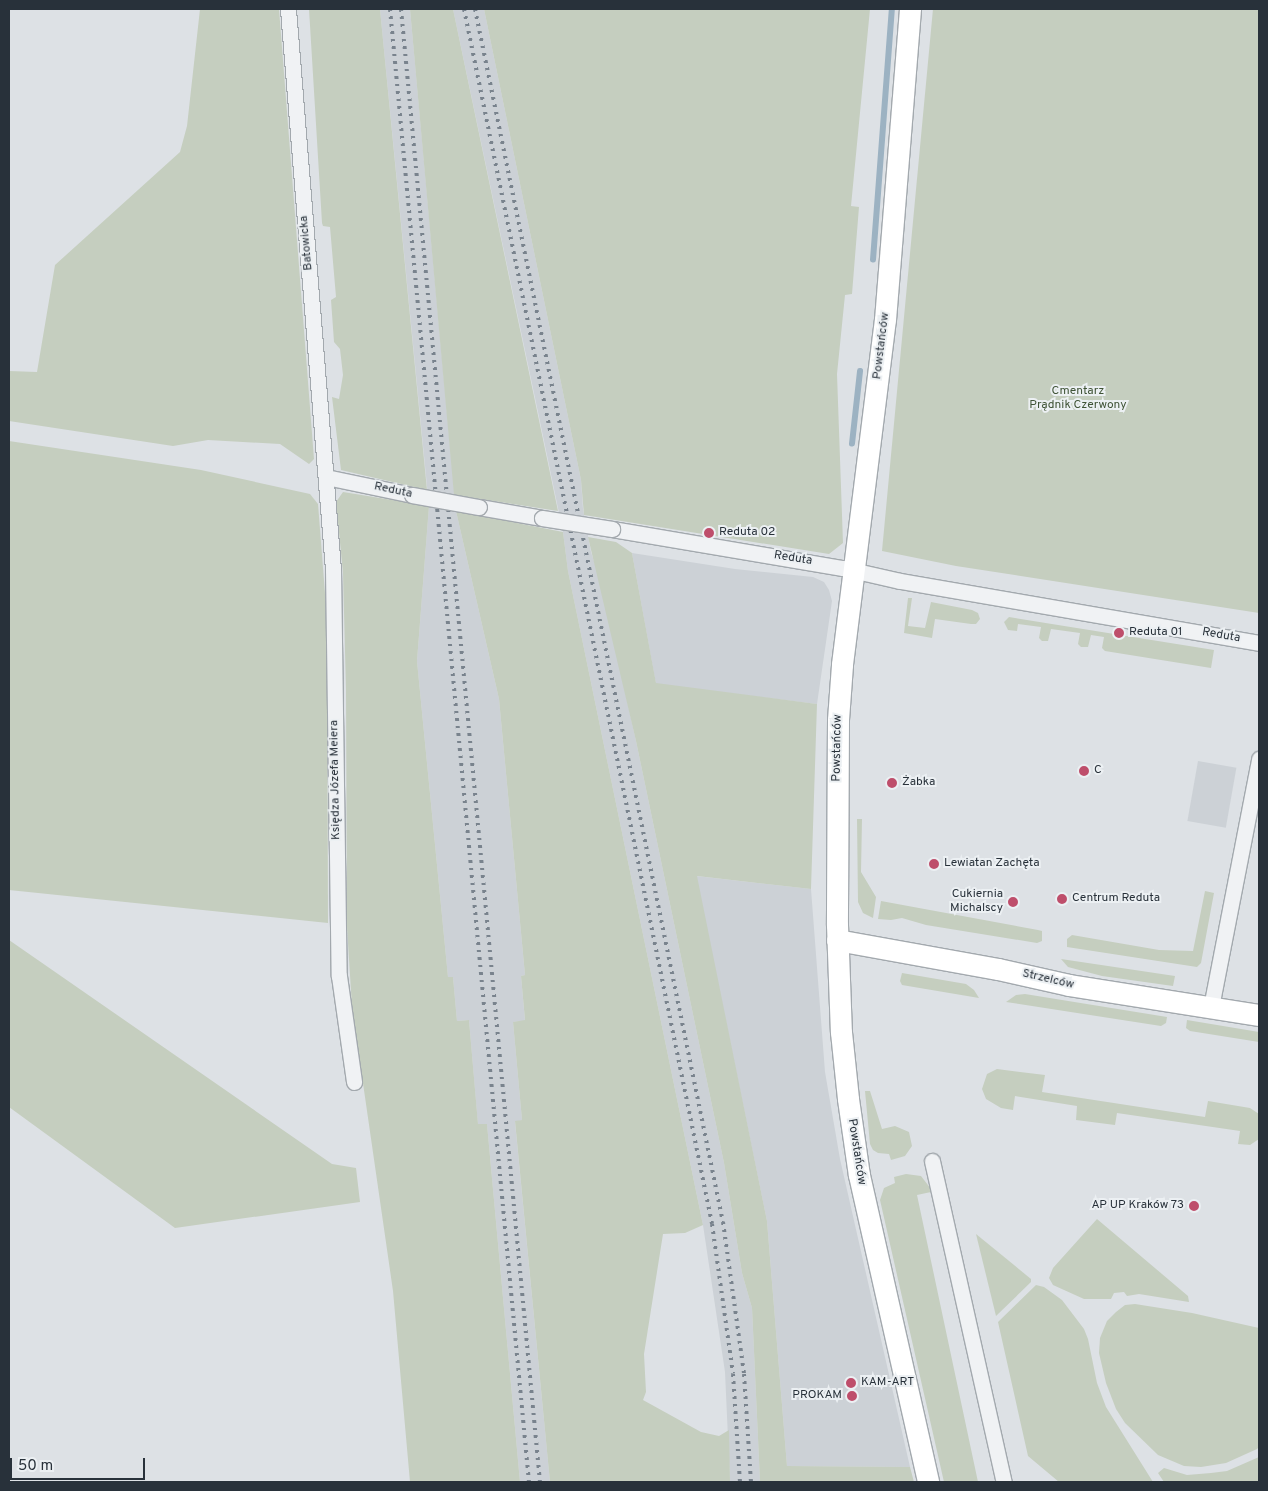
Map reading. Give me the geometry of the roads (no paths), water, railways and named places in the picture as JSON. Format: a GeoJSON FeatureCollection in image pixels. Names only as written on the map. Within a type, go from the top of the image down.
{"type":"FeatureCollection","features":[{"type":"Feature","properties":{"kind":"street","name":"Batowicka"},"geometry":{"type":"LineString","coordinates":[[288,9],[326,477]]}},
{"type":"Feature","properties":{"kind":"street","name":"Powstańców"},"geometry":{"type":"LineString","coordinates":[[910,9],[885,319],[853,571],[839,707],[838,940],[841,1032],[859,1174],[928,1482]]}},
{"type":"Feature","properties":{"kind":"street","name":"Reduta"},"geometry":{"type":"LineString","coordinates":[[326,477],[479,507],[1259,643]]}},
{"type":"Feature","properties":{"kind":"street","name":"Księdza Józefa Meiera"},"geometry":{"type":"LineString","coordinates":[[326,477],[333,569],[339,976],[354,1082]]}},
{"type":"Feature","properties":{"kind":"street"},"geometry":{"type":"LineString","coordinates":[[1211,1007],[1259,759]]}},
{"type":"Feature","properties":{"kind":"street","name":"Strzelców"},"geometry":{"type":"LineString","coordinates":[[838,940],[998,968],[1069,985],[1259,1015]]}},
{"type":"Feature","properties":{"kind":"street"},"geometry":{"type":"LineString","coordinates":[[932,1161],[1004,1482]]}},
{"type":"Feature","properties":{"kind":"waterway"},"geometry":{"type":"LineString","coordinates":[[873,260],[892,9]]}},
{"type":"Feature","properties":{"kind":"waterway"},"geometry":{"type":"LineString","coordinates":[[852,444],[860,371]]}},
{"type":"Feature","properties":{"kind":"railway"},"geometry":{"type":"LineString","coordinates":[[390,9],[529,1482]]}},
{"type":"Feature","properties":{"kind":"railway"},"geometry":{"type":"LineString","coordinates":[[401,9],[540,1482]]}},
{"type":"Feature","properties":{"kind":"railway"},"geometry":{"type":"LineString","coordinates":[[464,9],[712,1224],[733,1374],[740,1482]]}},
{"type":"Feature","properties":{"kind":"railway"},"geometry":{"type":"LineString","coordinates":[[475,9],[723,1222],[744,1374],[751,1482]]}},
{"type":"Feature","properties":{"kind":"place","name":"Reduta 02"},"geometry":{"type":"Point","coordinates":[709,533]}},
{"type":"Feature","properties":{"kind":"place","name":"Reduta 01"},"geometry":{"type":"Point","coordinates":[1119,633]}},
{"type":"Feature","properties":{"kind":"place","name":"C"},"geometry":{"type":"Point","coordinates":[1084,771]}},
{"type":"Feature","properties":{"kind":"place","name":"Żabka"},"geometry":{"type":"Point","coordinates":[892,783]}},
{"type":"Feature","properties":{"kind":"place","name":"Lewiatan Zachęta"},"geometry":{"type":"Point","coordinates":[934,864]}},
{"type":"Feature","properties":{"kind":"place","name":"Centrum Reduta"},"geometry":{"type":"Point","coordinates":[1062,899]}},
{"type":"Feature","properties":{"kind":"place","name":"Cukiernia Michalscy"},"geometry":{"type":"Point","coordinates":[1013,902]}},
{"type":"Feature","properties":{"kind":"place","name":"AP UP Kraków 73"},"geometry":{"type":"Point","coordinates":[1194,1206]}},
{"type":"Feature","properties":{"kind":"place","name":"KAM-ART"},"geometry":{"type":"Point","coordinates":[851,1383]}},
{"type":"Feature","properties":{"kind":"place","name":"PROKAM"},"geometry":{"type":"Point","coordinates":[852,1396]}},
{"type":"Feature","properties":{"kind":"park label","name":"Cmentarz Prądnik Czerwony"},"geometry":{"type":"Point","coordinates":[1078,399]}}]}
